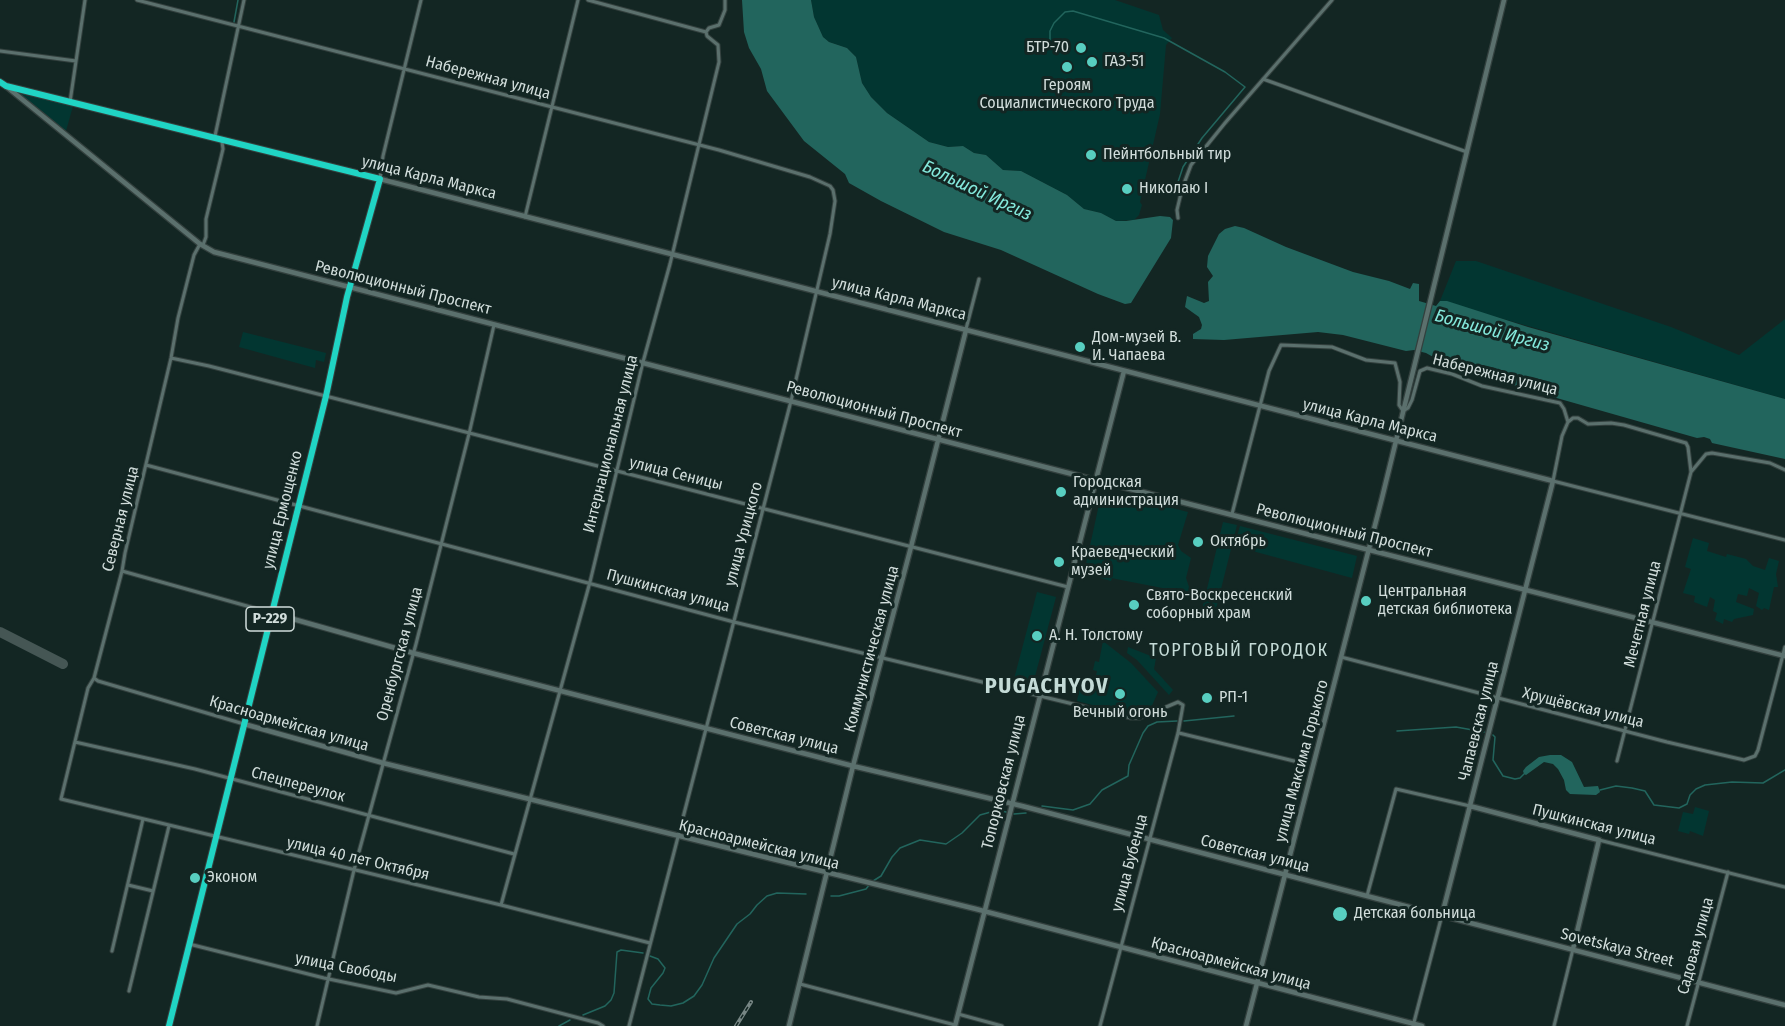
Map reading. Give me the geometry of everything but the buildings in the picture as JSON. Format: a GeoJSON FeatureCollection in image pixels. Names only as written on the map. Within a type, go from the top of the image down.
{"type":"FeatureCollection","features":[{"type":"Feature","properties":{"kind":"highway","name":"улица Карла Маркса"},"geometry":{"type":"LineString","coordinates":[[0,82],[6,86],[222,142],[380,180]]}},
{"type":"Feature","properties":{"kind":"highway","name":"улица Ермощенко"},"geometry":{"type":"LineString","coordinates":[[169,1026],[326,396],[350,288],[380,180]]}},
{"type":"Feature","properties":{"kind":"street"},"geometry":{"type":"LineString","coordinates":[[70,102],[85,0]]}},
{"type":"Feature","properties":{"kind":"street","name":"Набережная улица"},"geometry":{"type":"LineString","coordinates":[[137,0],[741,156],[830,186]]}},
{"type":"Feature","properties":{"kind":"street"},"geometry":{"type":"LineString","coordinates":[[214,139],[244,0]]}},
{"type":"Feature","properties":{"kind":"street","name":"улица Ермощенко"},"geometry":{"type":"LineString","coordinates":[[380,180],[421,0]]}},
{"type":"Feature","properties":{"kind":"street"},"geometry":{"type":"LineString","coordinates":[[525,217],[578,0]]}},
{"type":"Feature","properties":{"kind":"street"},"geometry":{"type":"LineString","coordinates":[[588,0],[706,32],[709,28],[719,25],[725,10],[725,0]]}},
{"type":"Feature","properties":{"kind":"street"},"geometry":{"type":"LineString","coordinates":[[1178,218],[1177,210],[1182,189],[1191,165],[1332,0]]}},
{"type":"Feature","properties":{"kind":"street","name":"улица Максима Горького"},"geometry":{"type":"LineString","coordinates":[[1246,1026],[1396,441],[1504,0]]}},
{"type":"Feature","properties":{"kind":"street","name":"Интернациональная улица"},"geometry":{"type":"LineString","coordinates":[[501,904],[590,582],[719,62],[718,45],[707,36],[706,32]]}},
{"type":"Feature","properties":{"kind":"street"},"geometry":{"type":"LineString","coordinates":[[0,51],[76,61]]}},
{"type":"Feature","properties":{"kind":"street"},"geometry":{"type":"LineString","coordinates":[[1263,79],[1467,152]]}},
{"type":"Feature","properties":{"kind":"street","name":"Революционный Проспект"},"geometry":{"type":"LineString","coordinates":[[6,86],[201,245],[222,254],[1784,656]]}},
{"type":"Feature","properties":{"kind":"street","name":"Северная улица"},"geometry":{"type":"LineString","coordinates":[[61,799],[88,688],[94,678],[122,571],[124,553],[194,255],[205,241],[206,219],[223,149],[222,142]]}},
{"type":"Feature","properties":{"kind":"street","name":"улица Карла Маркса"},"geometry":{"type":"LineString","coordinates":[[380,180],[1785,540]]}},
{"type":"Feature","properties":{"kind":"street","name":"улица Урицкого"},"geometry":{"type":"LineString","coordinates":[[629,1026],[791,401],[834,211],[835,194],[830,186]]}},
{"type":"Feature","properties":{"kind":"street","name":"Коммунистическая улица"},"geometry":{"type":"LineString","coordinates":[[789,1026],[853,766],[979,279]]}},
{"type":"Feature","properties":{"kind":"street","name":"Оренбургская улица"},"geometry":{"type":"LineString","coordinates":[[317,1026],[354,870],[442,543],[495,323]]}},
{"type":"Feature","properties":{"kind":"street"},"geometry":{"type":"LineString","coordinates":[[1232,514],[1269,371],[1281,345],[1332,347],[1366,360],[1395,363],[1400,382],[1399,405],[1403,411]]}},
{"type":"Feature","properties":{"kind":"street","name":"улица Сеницы"},"geometry":{"type":"LineString","coordinates":[[171,358],[1070,588]]}},
{"type":"Feature","properties":{"kind":"street","name":"Набережная улица"},"geometry":{"type":"LineString","coordinates":[[1403,411],[1408,408],[1412,400],[1420,371],[1427,368],[1452,374],[1482,386],[1560,403],[1568,422]]}},
{"type":"Feature","properties":{"kind":"street","name":"Топорковская улица"},"geometry":{"type":"LineString","coordinates":[[955,1025],[1039,696],[1070,588],[1095,480],[1124,371]]}},
{"type":"Feature","properties":{"kind":"street"},"geometry":{"type":"LineString","coordinates":[[1568,422],[1578,418],[1588,424],[1624,425],[1686,443],[1691,472]]}},
{"type":"Feature","properties":{"kind":"street","name":"Чапаевская улица"},"geometry":{"type":"LineString","coordinates":[[1413,1025],[1562,436],[1568,422]]}},
{"type":"Feature","properties":{"kind":"street"},"geometry":{"type":"LineString","coordinates":[[1691,472],[1706,454],[1712,453],[1770,463],[1785,470]]}},
{"type":"Feature","properties":{"kind":"street","name":"Пушкинская улица"},"geometry":{"type":"LineString","coordinates":[[146,465],[734,622],[1131,718],[1140,717],[1178,702],[1183,705]]}},
{"type":"Feature","properties":{"kind":"street","name":"Мечетная улица"},"geometry":{"type":"LineString","coordinates":[[1617,761],[1691,472]]}},
{"type":"Feature","properties":{"kind":"street","name":"Советская улица"},"geometry":{"type":"LineString","coordinates":[[122,571],[413,653],[1442,915]]}},
{"type":"Feature","properties":{"kind":"street"},"geometry":{"type":"LineString","coordinates":[[1784,656],[1785,646]]}},
{"type":"Feature","properties":{"kind":"street","name":"Хрущёвская улица"},"geometry":{"type":"LineString","coordinates":[[1341,657],[1626,732],[1737,758],[1751,758],[1758,750],[1784,656]]}},
{"type":"Feature","properties":{"kind":"street","name":"Красноармейская улица"},"geometry":{"type":"LineString","coordinates":[[94,678],[244,724],[383,763],[984,912],[1422,1026]]}},
{"type":"Feature","properties":{"kind":"street","name":"улица Бубенца"},"geometry":{"type":"LineString","coordinates":[[1100,1026],[1178,733],[1183,705]]}},
{"type":"Feature","properties":{"kind":"street"},"geometry":{"type":"LineString","coordinates":[[1178,733],[1294,760]]}},
{"type":"Feature","properties":{"kind":"street","name":"Спецпереулок"},"geometry":{"type":"LineString","coordinates":[[75,742],[230,779],[514,854]]}},
{"type":"Feature","properties":{"kind":"street","name":"Пушкинская улица"},"geometry":{"type":"LineString","coordinates":[[1367,896],[1396,789],[1785,887]]}},
{"type":"Feature","properties":{"kind":"street","name":"улица 40 лет Октября"},"geometry":{"type":"LineString","coordinates":[[61,799],[501,904],[650,943]]}},
{"type":"Feature","properties":{"kind":"street"},"geometry":{"type":"LineString","coordinates":[[112,951],[143,819]]}},
{"type":"Feature","properties":{"kind":"street"},"geometry":{"type":"LineString","coordinates":[[129,991],[169,826]]}},
{"type":"Feature","properties":{"kind":"street"},"geometry":{"type":"LineString","coordinates":[[1554,1026],[1599,840]]}},
{"type":"Feature","properties":{"kind":"street","name":"Садовая улица"},"geometry":{"type":"LineString","coordinates":[[1687,1026],[1728,872]]}},
{"type":"Feature","properties":{"kind":"street"},"geometry":{"type":"LineString","coordinates":[[128,885],[153,891]]}},
{"type":"Feature","properties":{"kind":"street","name":"Sovetskaya Street"},"geometry":{"type":"LineString","coordinates":[[1442,915],[1785,1005]]}},
{"type":"Feature","properties":{"kind":"street","name":"улица Свободы"},"geometry":{"type":"LineString","coordinates":[[189,944],[396,993],[428,985],[438,986],[479,997],[507,999],[603,1026]]}},
{"type":"Feature","properties":{"kind":"street"},"geometry":{"type":"LineString","coordinates":[[800,984],[955,1025]]}},
{"type":"Feature","properties":{"kind":"street"},"geometry":{"type":"LineString","coordinates":[[958,1014],[1002,1026]]}},
{"type":"Feature","properties":{"kind":"shaded area"},"geometry":{"type":"Polygon","coordinates":[[[811,0],[1115,0],[1159,15],[1163,30],[1172,38],[1166,45],[1160,114],[1139,215],[1134,220],[1116,221],[1101,213],[1084,209],[1067,195],[1021,171],[1003,170],[986,155],[974,153],[963,146],[948,147],[929,142],[887,113],[871,97],[862,83],[856,57],[847,48],[829,42],[823,37],[814,17],[811,0]]]}},
{"type":"Feature","properties":{"kind":"shaded area"},"geometry":{"type":"Polygon","coordinates":[[[18,93],[73,106],[66,131],[64,130],[18,93]]]}},
{"type":"Feature","properties":{"kind":"shaded area"},"geometry":{"type":"Polygon","coordinates":[[[1456,261],[1476,261],[1671,327],[1739,355],[1785,319],[1785,399],[1440,301],[1456,261]]]}},
{"type":"Feature","properties":{"kind":"shaded area"},"geometry":{"type":"Polygon","coordinates":[[[243,332],[326,353],[324,362],[316,360],[315,368],[239,347],[243,332]]]}},
{"type":"Feature","properties":{"kind":"shaded area"},"geometry":{"type":"Polygon","coordinates":[[[1112,493],[1188,512],[1178,545],[1181,551],[1191,558],[1186,578],[1188,593],[1112,578],[1111,581],[1084,573],[1100,500],[1112,493]]]}},
{"type":"Feature","properties":{"kind":"shaded area"},"geometry":{"type":"Polygon","coordinates":[[[1223,522],[1237,525],[1213,621],[1200,618],[1223,522]]]}},
{"type":"Feature","properties":{"kind":"shaded area"},"geometry":{"type":"Polygon","coordinates":[[[1240,526],[1357,556],[1352,578],[1234,546],[1240,526]]]}},
{"type":"Feature","properties":{"kind":"shaded area"},"geometry":{"type":"Polygon","coordinates":[[[1693,538],[1709,543],[1707,551],[1726,557],[1727,554],[1746,559],[1753,566],[1765,570],[1769,558],[1779,561],[1776,574],[1778,587],[1774,587],[1769,610],[1764,608],[1762,610],[1756,606],[1759,593],[1749,588],[1747,596],[1738,594],[1736,602],[1754,609],[1753,615],[1734,619],[1732,622],[1724,619],[1723,624],[1715,620],[1717,613],[1713,611],[1715,600],[1710,597],[1707,607],[1694,602],[1695,596],[1683,593],[1691,569],[1685,567],[1693,538]]]}},
{"type":"Feature","properties":{"kind":"shaded area"},"geometry":{"type":"Polygon","coordinates":[[[1037,592],[1056,597],[1033,684],[1014,679],[1037,592]]]}},
{"type":"Feature","properties":{"kind":"shaded area"},"geometry":{"type":"Polygon","coordinates":[[[1103,641],[1131,663],[1158,692],[1150,710],[1135,716],[1077,701],[1080,686],[1093,689],[1097,671],[1093,670],[1095,661],[1099,662],[1103,641]]]}},
{"type":"Feature","properties":{"kind":"shaded area"},"geometry":{"type":"Polygon","coordinates":[[[1128,647],[1156,658],[1154,669],[1173,690],[1169,695],[1137,660],[1127,653],[1128,647]]]}},
{"type":"Feature","properties":{"kind":"shaded area"},"geometry":{"type":"Polygon","coordinates":[[[1695,807],[1709,811],[1703,836],[1690,831],[1689,834],[1678,831],[1683,812],[1693,814],[1695,807]]]}},
{"type":"Feature","properties":{"kind":"water","name":"Большой Иргиз"},"geometry":{"type":"Polygon","coordinates":[[[742,0],[811,0],[814,17],[823,37],[829,42],[847,48],[856,57],[862,83],[871,97],[887,113],[929,142],[948,147],[963,146],[974,153],[986,155],[1003,170],[1021,171],[1067,195],[1084,209],[1101,213],[1116,221],[1170,217],[1173,220],[1171,238],[1131,303],[1125,304],[1098,294],[1001,250],[944,232],[849,183],[845,174],[804,141],[767,91],[761,69],[749,48],[744,32],[742,0]]]}},
{"type":"Feature","properties":{"kind":"water","name":"Большой Иргиз"},"geometry":{"type":"Polygon","coordinates":[[[1235,226],[1353,272],[1410,289],[1413,283],[1419,284],[1419,301],[1436,306],[1440,301],[1447,301],[1528,327],[1785,399],[1785,459],[1712,443],[1710,439],[1704,437],[1697,438],[1490,379],[1446,364],[1426,353],[1406,351],[1343,335],[1318,332],[1224,340],[1193,339],[1193,334],[1201,329],[1202,325],[1199,317],[1185,307],[1187,296],[1204,303],[1209,301],[1208,282],[1213,276],[1207,267],[1208,256],[1219,234],[1235,226]]]}},
{"type":"Feature","properties":{"kind":"water"},"geometry":{"type":"Polygon","coordinates":[[[1561,755],[1572,762],[1584,787],[1598,786],[1600,792],[1596,795],[1570,794],[1566,790],[1558,769],[1553,764],[1544,762],[1526,775],[1524,774],[1526,767],[1539,757],[1561,755]]]}},
{"type":"Feature","properties":{"kind":"waterway"},"geometry":{"type":"LineString","coordinates":[[234,22],[238,0]]}},
{"type":"Feature","properties":{"kind":"waterway"},"geometry":{"type":"LineString","coordinates":[[1050,40],[1050,31],[1054,23],[1065,12],[1073,11],[1164,38],[1225,72],[1245,87],[1202,138],[1183,167],[1178,182]]}},
{"type":"Feature","properties":{"kind":"waterway"},"geometry":{"type":"LineString","coordinates":[[1184,721],[1234,716]]}},
{"type":"Feature","properties":{"kind":"waterway"},"geometry":{"type":"LineString","coordinates":[[1042,806],[1073,810],[1090,804],[1102,790],[1128,776],[1129,765],[1148,726],[1157,722],[1177,721]]}},
{"type":"Feature","properties":{"kind":"waterway"},"geometry":{"type":"LineString","coordinates":[[1397,731],[1456,727],[1484,732]]}},
{"type":"Feature","properties":{"kind":"waterway"},"geometry":{"type":"LineString","coordinates":[[1493,735],[1495,737],[1493,760],[1503,776],[1515,779],[1524,774]]}},
{"type":"Feature","properties":{"kind":"waterway"},"geometry":{"type":"LineString","coordinates":[[1600,790],[1616,786],[1632,788],[1645,791],[1654,805],[1679,808],[1687,804],[1690,795],[1696,789],[1705,785],[1732,782],[1763,783],[1785,770]]}},
{"type":"Feature","properties":{"kind":"waterway"},"geometry":{"type":"LineString","coordinates":[[873,881],[881,876],[900,848],[920,840],[946,844],[962,833],[980,815],[998,810],[1006,812]]}},
{"type":"Feature","properties":{"kind":"waterway"},"geometry":{"type":"LineString","coordinates":[[1014,814],[1026,813]]}},
{"type":"Feature","properties":{"kind":"waterway"},"geometry":{"type":"LineString","coordinates":[[831,896],[866,889],[870,884]]}},
{"type":"Feature","properties":{"kind":"waterway"},"geometry":{"type":"LineString","coordinates":[[650,956],[658,959],[665,968],[651,988],[648,999],[652,1004],[660,1005],[671,1006],[683,1003],[694,996],[702,985],[714,958],[737,924],[767,896],[777,893],[806,894]]}},
{"type":"Feature","properties":{"kind":"waterway"},"geometry":{"type":"LineString","coordinates":[[583,1015],[605,1006],[611,1000],[614,993],[617,952],[621,950],[643,953]]}},
{"type":"Feature","properties":{"kind":"waterway"},"geometry":{"type":"LineString","coordinates":[[559,1026],[570,1020]]}},
{"type":"Feature","properties":{"kind":"taxiway"},"geometry":{"type":"LineString","coordinates":[[0,632],[63,664]]}},
{"type":"Feature","properties":{"kind":"railway"},"geometry":{"type":"LineString","coordinates":[[736,1026],[751,1002]]}},
{"type":"Feature","properties":{"kind":"place","name":"БТР-70"},"geometry":{"type":"Point","coordinates":[1081,48]}},
{"type":"Feature","properties":{"kind":"place","name":"ГАЗ-51"},"geometry":{"type":"Point","coordinates":[1092,62]}},
{"type":"Feature","properties":{"kind":"place","name":"Героям Социалистического Труда"},"geometry":{"type":"Point","coordinates":[1067,67]}},
{"type":"Feature","properties":{"kind":"place","name":"Пейнтбольный тир"},"geometry":{"type":"Point","coordinates":[1091,155]}},
{"type":"Feature","properties":{"kind":"place","name":"Николаю I"},"geometry":{"type":"Point","coordinates":[1127,189]}},
{"type":"Feature","properties":{"kind":"place","name":"Дом-музей В. И. Чапаева"},"geometry":{"type":"Point","coordinates":[1080,347]}},
{"type":"Feature","properties":{"kind":"place","name":"Городская администрация"},"geometry":{"type":"Point","coordinates":[1061,492]}},
{"type":"Feature","properties":{"kind":"place","name":"Октябрь"},"geometry":{"type":"Point","coordinates":[1198,542]}},
{"type":"Feature","properties":{"kind":"place","name":"Краеведческий музей"},"geometry":{"type":"Point","coordinates":[1059,562]}},
{"type":"Feature","properties":{"kind":"place","name":"Центральная детская библиотека"},"geometry":{"type":"Point","coordinates":[1366,601]}},
{"type":"Feature","properties":{"kind":"place","name":"Свято-Воскресенский соборный храм"},"geometry":{"type":"Point","coordinates":[1134,605]}},
{"type":"Feature","properties":{"kind":"place","name":"А. Н. Толстому"},"geometry":{"type":"Point","coordinates":[1037,636]}},
{"type":"Feature","properties":{"kind":"place","name":"Вечный огонь"},"geometry":{"type":"Point","coordinates":[1120,694]}},
{"type":"Feature","properties":{"kind":"place","name":"РП-1"},"geometry":{"type":"Point","coordinates":[1207,698]}},
{"type":"Feature","properties":{"kind":"place","name":"Эконом"},"geometry":{"type":"Point","coordinates":[195,878]}},
{"type":"Feature","properties":{"kind":"place","name":"Детская больница"},"geometry":{"type":"Point","coordinates":[1340,914]}},
{"type":"Feature","properties":{"kind":"district","name":"ТОРГОВЫЙ ГОРОДОК"},"geometry":{"type":"Point","coordinates":[1239,651]}},
{"type":"Feature","properties":{"kind":"district","name":"PUGACHYOV"},"geometry":{"type":"Point","coordinates":[1047,687]}}]}
